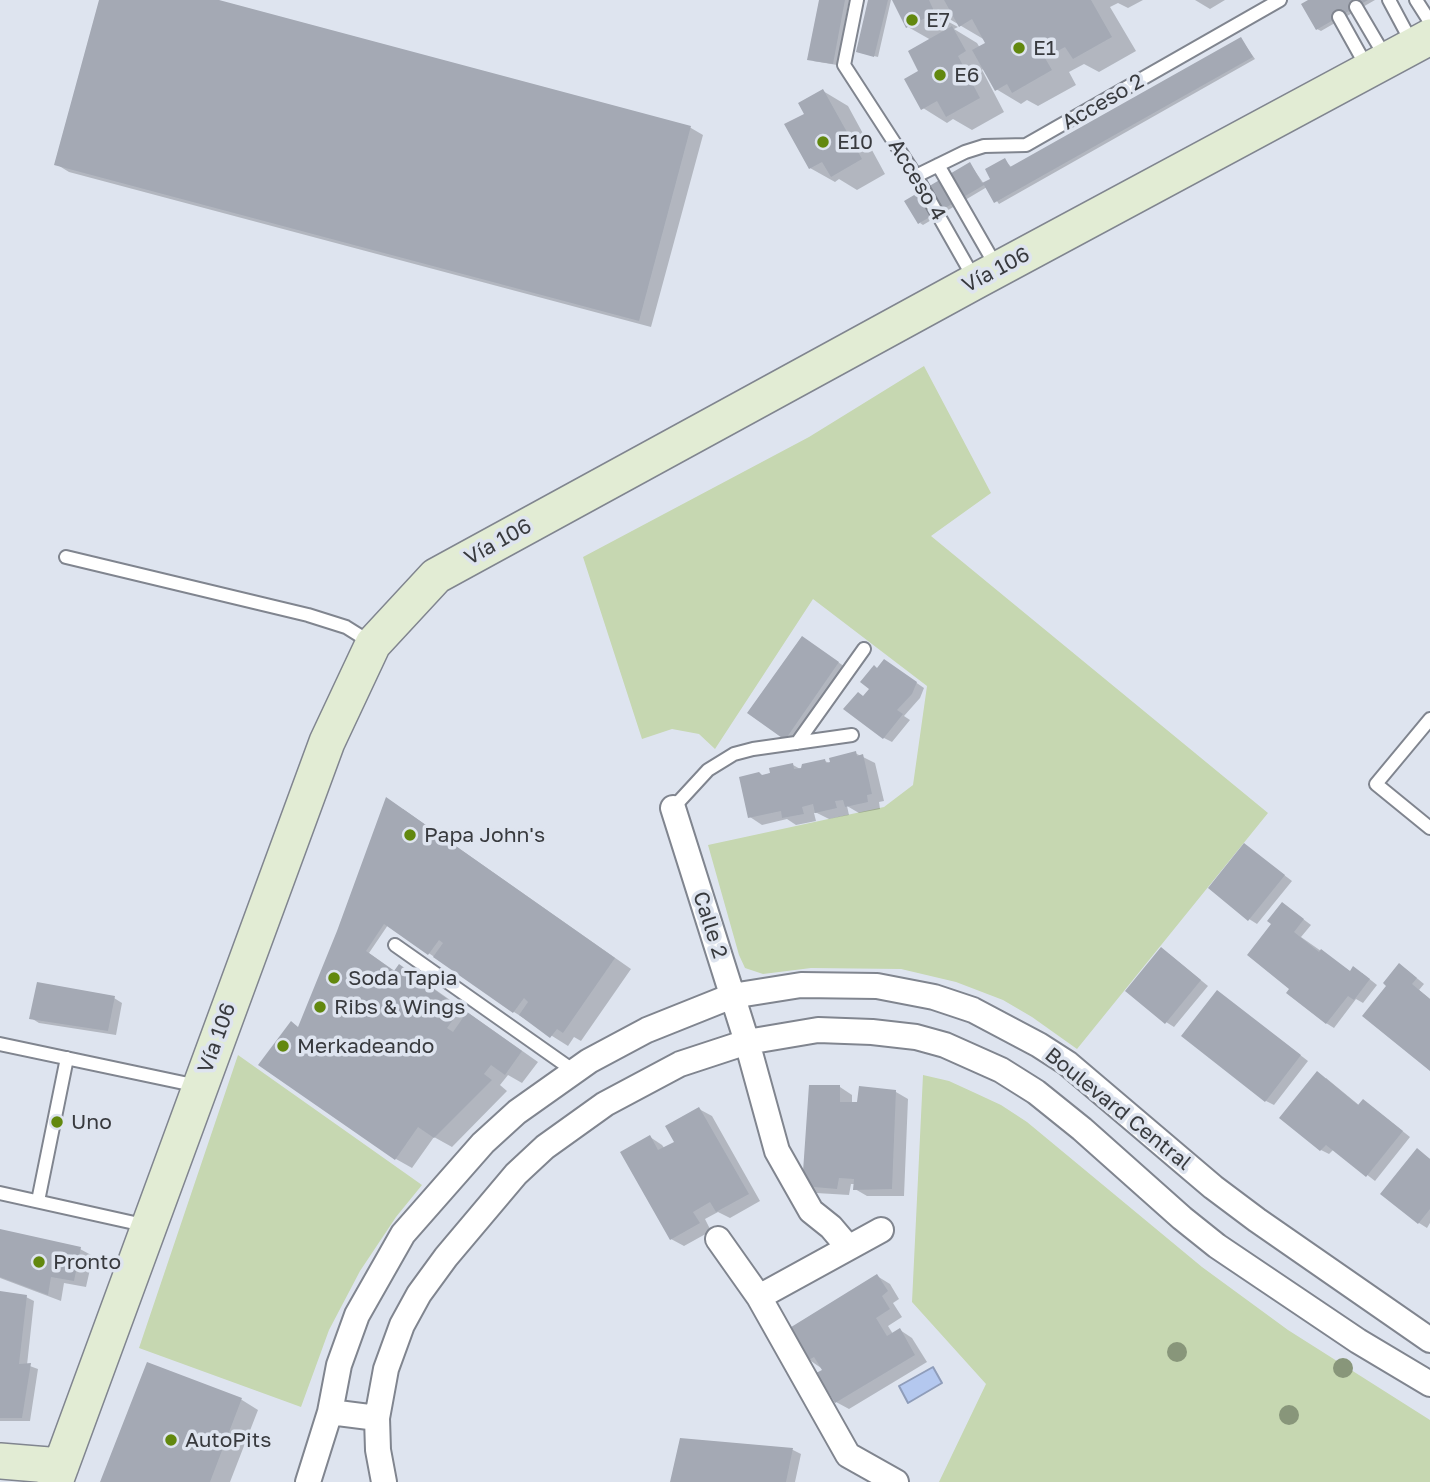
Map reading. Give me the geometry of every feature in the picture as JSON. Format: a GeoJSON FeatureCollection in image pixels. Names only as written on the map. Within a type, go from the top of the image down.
{"type":"FeatureCollection","features":[{"type":"Feature","properties":{"kind":"main road","name":"Vía 106"},"geometry":{"type":"LineString","coordinates":[[58,1474],[327,742],[373,644],[436,576],[1406,47]]}},
{"type":"Feature","properties":{"kind":"main road"},"geometry":{"type":"LineString","coordinates":[[0,1461],[58,1474]]}},
{"type":"Feature","properties":{"kind":"street","name":"Calle 2"},"geometry":{"type":"LineString","coordinates":[[673,807],[747,1042],[777,1151],[811,1212],[831,1227],[848,1248]]}},
{"type":"Feature","properties":{"kind":"street","name":"Boulevard Central"},"geometry":{"type":"LineString","coordinates":[[308,1482],[330,1412],[339,1365],[357,1315],[402,1234],[483,1143],[517,1112],[589,1060],[647,1030],[732,996],[801,985],[877,986],[934,997],[973,1010],[1039,1045],[1067,1063],[1246,1212],[1315,1263],[1430,1340]]}},
{"type":"Feature","properties":{"kind":"street","name":"Boulevard Central"},"geometry":{"type":"LineString","coordinates":[[384,1482],[378,1450],[377,1418],[386,1369],[402,1325],[419,1294],[476,1219],[516,1174],[545,1147],[578,1123],[640,1084],[680,1064],[747,1042],[818,1030],[905,1036],[944,1045],[1001,1070],[1036,1092],[1082,1129],[1217,1246],[1335,1326],[1430,1384]]}},
{"type":"Feature","properties":{"kind":"street"},"geometry":{"type":"LineString","coordinates":[[759,1297],[881,1230]]}},
{"type":"Feature","properties":{"kind":"street"},"geometry":{"type":"LineString","coordinates":[[718,1239],[759,1297],[848,1455],[896,1482]]}},
{"type":"Feature","properties":{"kind":"street"},"geometry":{"type":"LineString","coordinates":[[330,1412],[377,1418]]}},
{"type":"Feature","properties":{"kind":"lane","name":"Acceso 4"},"geometry":{"type":"LineString","coordinates":[[856,0],[844,65],[916,176],[987,275]]}},
{"type":"Feature","properties":{"kind":"lane","name":"Acceso 2"},"geometry":{"type":"LineString","coordinates":[[916,176],[984,146],[1026,145],[1280,0]]}},
{"type":"Feature","properties":{"kind":"lane"},"geometry":{"type":"LineString","coordinates":[[1389,0],[1406,47]]}},
{"type":"Feature","properties":{"kind":"lane"},"geometry":{"type":"LineString","coordinates":[[1406,47],[1416,0]]}},
{"type":"Feature","properties":{"kind":"lane"},"geometry":{"type":"LineString","coordinates":[[1356,7],[1406,47]]}},
{"type":"Feature","properties":{"kind":"lane"},"geometry":{"type":"LineString","coordinates":[[1339,18],[1406,47]]}},
{"type":"Feature","properties":{"kind":"lane","name":"Acceso 4"},"geometry":{"type":"LineString","coordinates":[[938,165],[987,275]]}},
{"type":"Feature","properties":{"kind":"lane"},"geometry":{"type":"LineString","coordinates":[[66,557],[308,615],[346,627],[373,644]]}},
{"type":"Feature","properties":{"kind":"lane"},"geometry":{"type":"LineString","coordinates":[[797,743],[864,649]]}},
{"type":"Feature","properties":{"kind":"lane"},"geometry":{"type":"LineString","coordinates":[[1430,719],[1377,784],[1430,828]]}},
{"type":"Feature","properties":{"kind":"lane"},"geometry":{"type":"LineString","coordinates":[[673,807],[708,770],[724,759],[753,749],[852,735]]}},
{"type":"Feature","properties":{"kind":"lane"},"geometry":{"type":"LineString","coordinates":[[395,945],[574,1071]]}},
{"type":"Feature","properties":{"kind":"lane"},"geometry":{"type":"LineString","coordinates":[[0,1044],[199,1087]]}},
{"type":"Feature","properties":{"kind":"lane"},"geometry":{"type":"LineString","coordinates":[[37,1201],[67,1058]]}},
{"type":"Feature","properties":{"kind":"lane"},"geometry":{"type":"LineString","coordinates":[[0,1193],[148,1226]]}},
{"type":"Feature","properties":{"kind":"green space"},"geometry":{"type":"Polygon","coordinates":[[[924,366],[991,493],[931,536],[1268,813],[1077,1049],[1003,1000],[956,982],[901,969],[811,968],[763,974],[745,968],[708,845],[884,807],[913,785],[927,686],[813,599],[715,749],[699,734],[672,729],[642,739],[583,557],[809,437],[924,366]]]}},
{"type":"Feature","properties":{"kind":"green space"},"geometry":{"type":"Polygon","coordinates":[[[238,1055],[422,1185],[396,1217],[360,1271],[329,1330],[301,1407],[139,1348],[238,1055]]]}},
{"type":"Feature","properties":{"kind":"green space"},"geometry":{"type":"Polygon","coordinates":[[[923,1075],[949,1081],[1001,1105],[1027,1122],[1202,1267],[1288,1330],[1430,1420],[1430,1482],[939,1482],[986,1384],[912,1302],[923,1075]]]}},
{"type":"Feature","properties":{"kind":"water"},"geometry":{"type":"Polygon","coordinates":[[[933,1367],[942,1383],[908,1403],[899,1386],[933,1367]]]}},
{"type":"Feature","properties":{"kind":"building"},"geometry":{"type":"Polygon","coordinates":[[[99,0],[219,0],[691,126],[639,321],[54,165],[99,0]]]}},
{"type":"Feature","properties":{"kind":"building"},"geometry":{"type":"Polygon","coordinates":[[[819,0],[845,0],[833,64],[807,60],[819,0]]]}},
{"type":"Feature","properties":{"kind":"building"},"geometry":{"type":"Polygon","coordinates":[[[868,0],[888,0],[874,57],[856,52],[868,0]]]}},
{"type":"Feature","properties":{"kind":"building","name":"E7"},"geometry":{"type":"Polygon","coordinates":[[[892,0],[929,0],[935,13],[906,28],[892,0]]]}},
{"type":"Feature","properties":{"kind":"building","name":"E1"},"geometry":{"type":"Polygon","coordinates":[[[944,0],[1091,0],[1112,37],[1073,59],[1065,47],[1045,58],[1052,70],[1012,93],[1007,84],[995,91],[972,50],[985,43],[972,19],[959,27],[944,0]]]}},
{"type":"Feature","properties":{"kind":"building"},"geometry":{"type":"Polygon","coordinates":[[[1308,0],[1368,0],[1316,30],[1301,4],[1308,0]]]}},
{"type":"Feature","properties":{"kind":"building","name":"E6"},"geometry":{"type":"Polygon","coordinates":[[[952,26],[966,51],[958,56],[980,98],[946,117],[937,101],[921,110],[904,79],[918,71],[908,51],[952,26]]]}},
{"type":"Feature","properties":{"kind":"building"},"geometry":{"type":"Polygon","coordinates":[[[1241,37],[1253,57],[994,203],[984,185],[918,224],[904,201],[970,162],[982,183],[990,179],[985,169],[1005,158],[1010,167],[1241,37]]]}},
{"type":"Feature","properties":{"kind":"building","name":"E10"},"geometry":{"type":"Polygon","coordinates":[[[823,89],[862,159],[831,177],[822,162],[809,169],[784,124],[804,114],[798,103],[823,89]]]}},
{"type":"Feature","properties":{"kind":"building"},"geometry":{"type":"Polygon","coordinates":[[[802,636],[839,662],[785,740],[747,713],[802,636]]]}},
{"type":"Feature","properties":{"kind":"building"},"geometry":{"type":"Polygon","coordinates":[[[884,659],[917,682],[912,694],[897,710],[903,714],[883,739],[843,709],[858,692],[863,696],[869,689],[860,682],[874,665],[877,668],[884,659]]]}},
{"type":"Feature","properties":{"kind":"building"},"geometry":{"type":"Polygon","coordinates":[[[856,751],[857,756],[863,754],[872,794],[867,795],[868,802],[845,807],[843,800],[835,801],[837,808],[815,813],[813,804],[802,807],[804,814],[782,818],[781,811],[748,818],[739,777],[759,772],[762,775],[770,773],[769,768],[793,763],[794,769],[801,768],[802,764],[825,759],[826,763],[830,762],[829,758],[856,751]]]}},
{"type":"Feature","properties":{"kind":"building"},"geometry":{"type":"Polygon","coordinates":[[[386,797],[615,958],[563,1033],[557,1029],[550,1038],[519,1015],[528,1002],[524,998],[513,1013],[433,957],[443,943],[439,940],[428,955],[384,924],[366,951],[394,971],[399,964],[461,1009],[447,1028],[453,1032],[467,1012],[522,1051],[505,1075],[491,1065],[484,1074],[492,1080],[434,1138],[418,1127],[395,1160],[258,1065],[291,1021],[298,1027],[337,931],[386,797]]]}},
{"type":"Feature","properties":{"kind":"building"},"geometry":{"type":"Polygon","coordinates":[[[1244,843],[1285,875],[1248,921],[1208,888],[1244,843]]]}},
{"type":"Feature","properties":{"kind":"building"},"geometry":{"type":"Polygon","coordinates":[[[1282,902],[1304,919],[1294,932],[1319,952],[1321,949],[1350,971],[1353,966],[1370,979],[1354,1000],[1348,996],[1326,1024],[1286,993],[1289,989],[1247,955],[1271,924],[1267,921],[1282,902]]]}},
{"type":"Feature","properties":{"kind":"building"},"geometry":{"type":"Polygon","coordinates":[[[1161,947],[1201,980],[1165,1024],[1125,991],[1161,947]]]}},
{"type":"Feature","properties":{"kind":"building"},"geometry":{"type":"Polygon","coordinates":[[[1399,963],[1417,978],[1412,984],[1430,999],[1430,1071],[1362,1016],[1386,986],[1383,983],[1399,963]]]}},
{"type":"Feature","properties":{"kind":"building"},"geometry":{"type":"Polygon","coordinates":[[[37,982],[115,996],[108,1031],[29,1019],[37,982]]]}},
{"type":"Feature","properties":{"kind":"building"},"geometry":{"type":"Polygon","coordinates":[[[1217,990],[1301,1055],[1265,1102],[1181,1036],[1217,990]]]}},
{"type":"Feature","properties":{"kind":"building"},"geometry":{"type":"Polygon","coordinates":[[[1317,1071],[1358,1105],[1363,1099],[1403,1131],[1366,1177],[1326,1145],[1320,1151],[1279,1118],[1317,1071]]]}},
{"type":"Feature","properties":{"kind":"building"},"geometry":{"type":"Polygon","coordinates":[[[809,1085],[840,1085],[840,1102],[857,1102],[859,1086],[896,1090],[892,1189],[853,1190],[854,1179],[839,1178],[837,1189],[802,1186],[809,1085]]]}},
{"type":"Feature","properties":{"kind":"building"},"geometry":{"type":"Polygon","coordinates":[[[699,1107],[749,1194],[716,1212],[710,1202],[693,1212],[700,1223],[670,1240],[620,1152],[650,1135],[658,1150],[674,1142],[665,1126],[699,1107]]]}},
{"type":"Feature","properties":{"kind":"building"},"geometry":{"type":"Polygon","coordinates":[[[1417,1148],[1430,1159],[1430,1209],[1418,1224],[1380,1194],[1417,1148]]]}},
{"type":"Feature","properties":{"kind":"building","name":"Pronto"},"geometry":{"type":"Polygon","coordinates":[[[0,1229],[81,1247],[74,1281],[51,1277],[48,1295],[0,1277],[0,1229]]]}},
{"type":"Feature","properties":{"kind":"building"},"geometry":{"type":"Polygon","coordinates":[[[877,1274],[888,1291],[882,1296],[890,1309],[876,1318],[887,1336],[900,1328],[915,1355],[835,1403],[816,1373],[822,1370],[814,1357],[807,1361],[788,1329],[877,1274]]]}},
{"type":"Feature","properties":{"kind":"building"},"geometry":{"type":"Polygon","coordinates":[[[0,1291],[27,1295],[19,1364],[31,1363],[22,1418],[0,1418],[0,1291]]]}},
{"type":"Feature","properties":{"kind":"building","name":"AutoPits"},"geometry":{"type":"Polygon","coordinates":[[[147,1362],[242,1398],[210,1482],[100,1482],[147,1362]]]}},
{"type":"Feature","properties":{"kind":"building"},"geometry":{"type":"Polygon","coordinates":[[[680,1438],[793,1448],[786,1482],[670,1482],[680,1438]]]}},
{"type":"Feature","properties":{"kind":"place","name":"E7"},"geometry":{"type":"Point","coordinates":[912,20]}},
{"type":"Feature","properties":{"kind":"place","name":"E1"},"geometry":{"type":"Point","coordinates":[1019,48]}},
{"type":"Feature","properties":{"kind":"place","name":"E6"},"geometry":{"type":"Point","coordinates":[940,75]}},
{"type":"Feature","properties":{"kind":"place","name":"E10"},"geometry":{"type":"Point","coordinates":[823,142]}},
{"type":"Feature","properties":{"kind":"place","name":"Papa John's"},"geometry":{"type":"Point","coordinates":[410,835]}},
{"type":"Feature","properties":{"kind":"place","name":"Soda Tapia"},"geometry":{"type":"Point","coordinates":[334,978]}},
{"type":"Feature","properties":{"kind":"place","name":"Ribs & Wings"},"geometry":{"type":"Point","coordinates":[320,1007]}},
{"type":"Feature","properties":{"kind":"place","name":"Merkadeando"},"geometry":{"type":"Point","coordinates":[283,1046]}},
{"type":"Feature","properties":{"kind":"place","name":"Uno"},"geometry":{"type":"Point","coordinates":[57,1122]}},
{"type":"Feature","properties":{"kind":"place","name":"Pronto"},"geometry":{"type":"Point","coordinates":[39,1262]}},
{"type":"Feature","properties":{"kind":"place","name":"AutoPits"},"geometry":{"type":"Point","coordinates":[171,1440]}}]}
